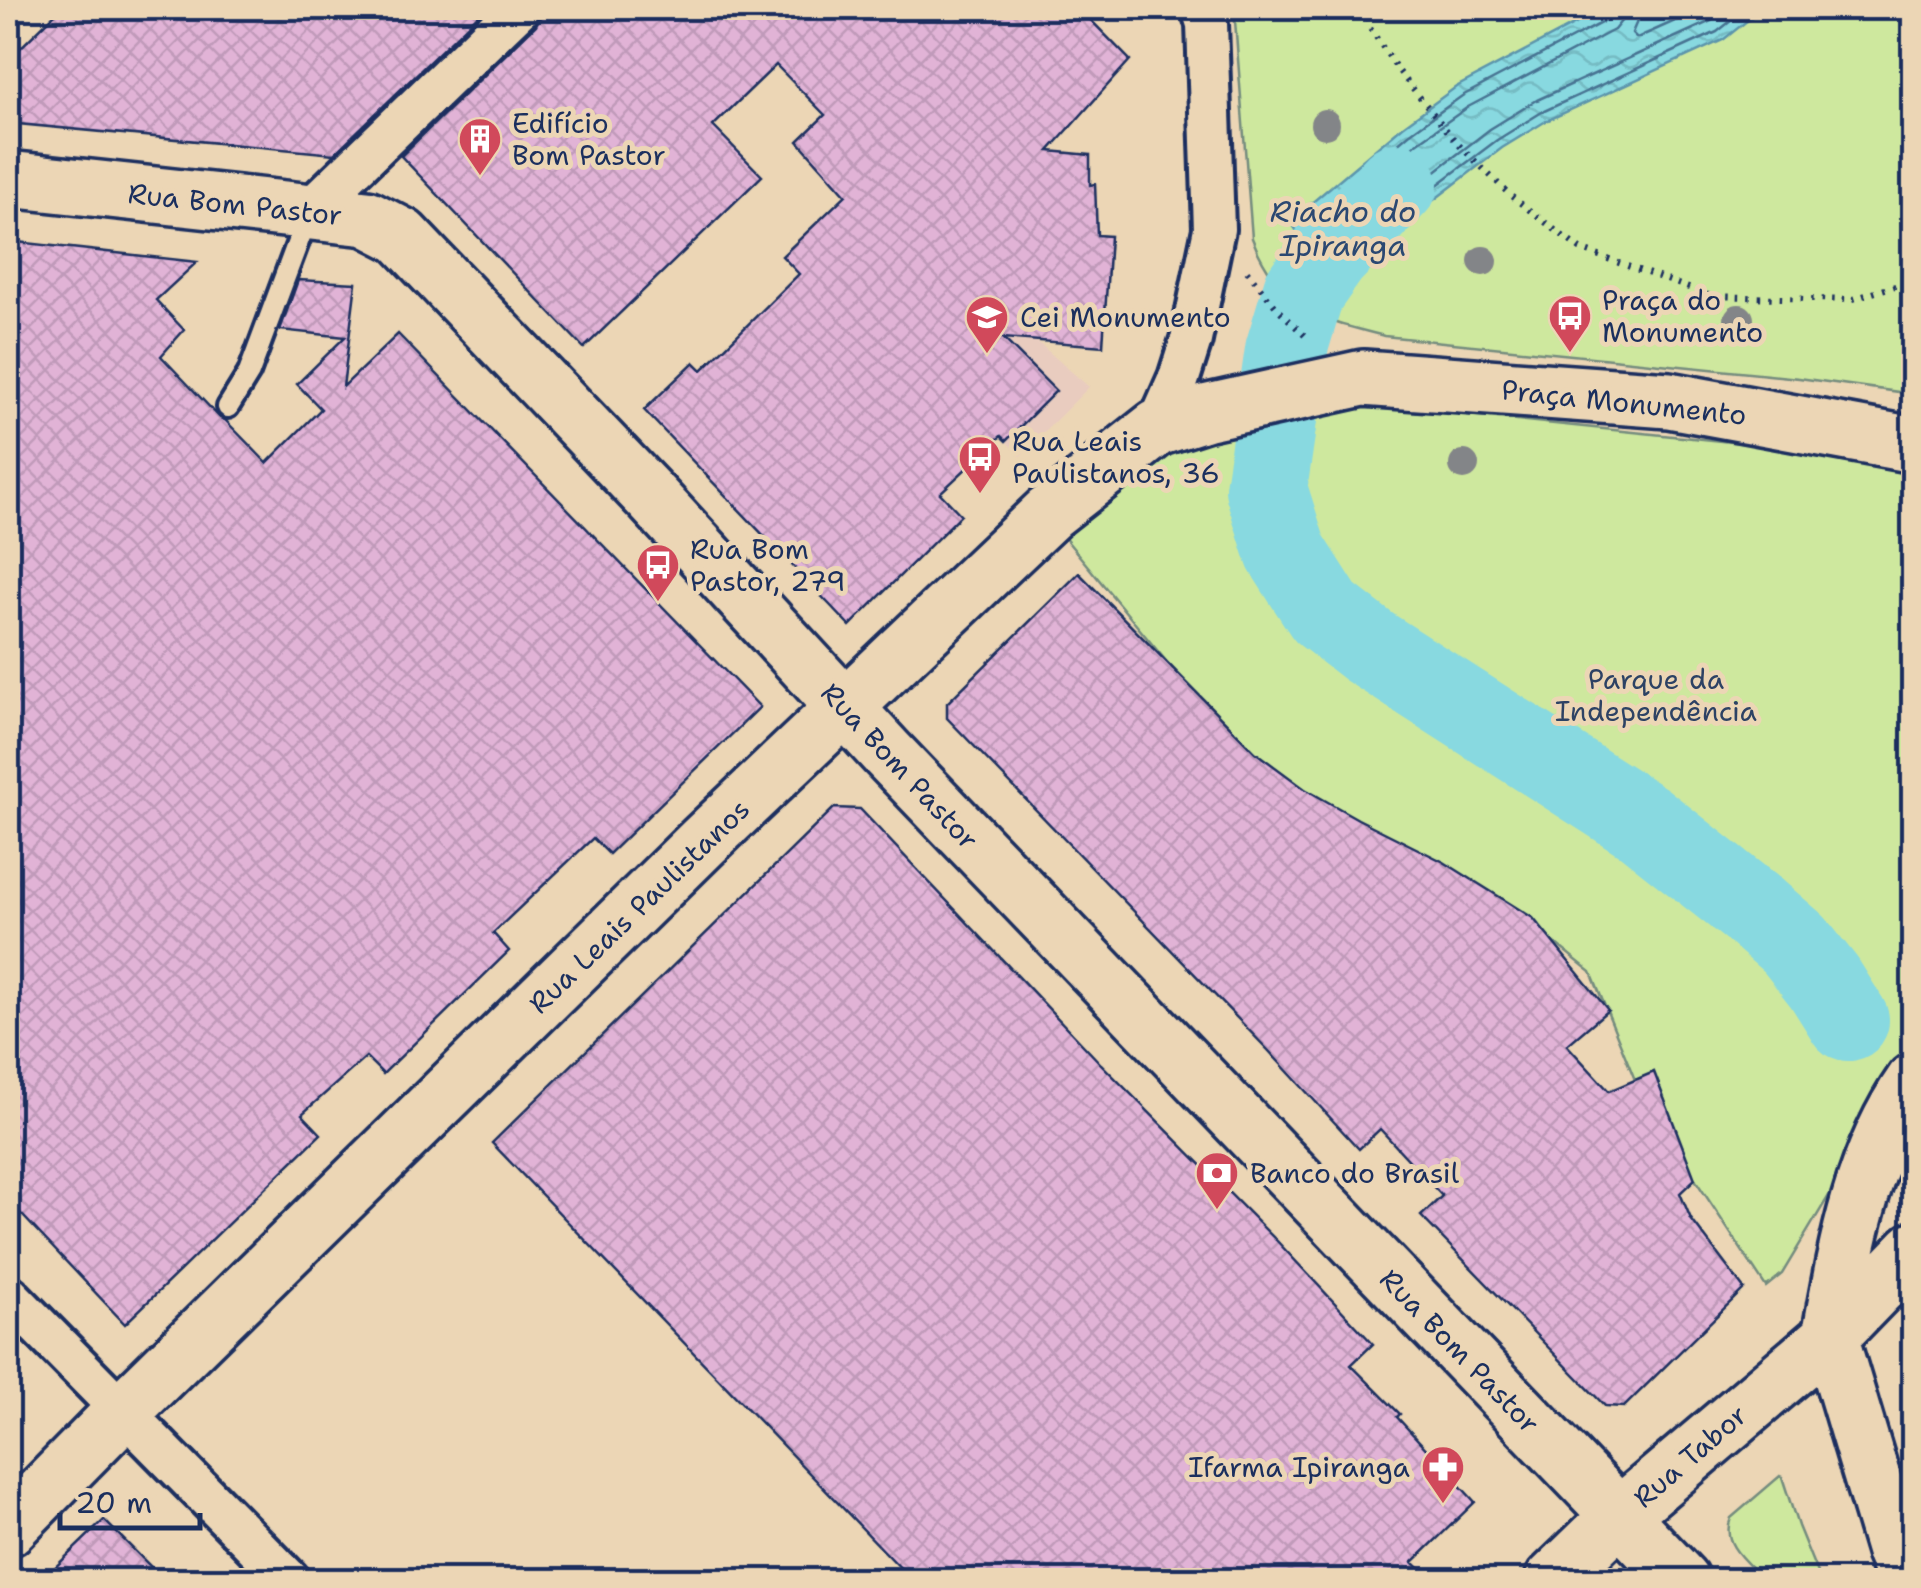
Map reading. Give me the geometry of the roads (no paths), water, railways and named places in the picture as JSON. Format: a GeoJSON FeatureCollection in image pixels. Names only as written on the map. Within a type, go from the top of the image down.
{"type":"FeatureCollection","features":[{"type":"Feature","properties":{"kind":"main road","name":"Rua Bom Pastor"},"geometry":{"type":"LineString","coordinates":[[8,179],[368,218],[402,236],[845,708],[1682,1580]]}},
{"type":"Feature","properties":{"kind":"main road","name":"Rua Leais Paulistanos"},"geometry":{"type":"LineString","coordinates":[[8,1528],[704,841],[1049,513],[1181,420],[1322,363]]}},
{"type":"Feature","properties":{"kind":"main road","name":"Praça Monumento"},"geometry":{"type":"LineString","coordinates":[[1322,363],[1363,378],[1669,400],[1914,445]]}},
{"type":"Feature","properties":{"kind":"main road"},"geometry":{"type":"LineString","coordinates":[[1906,1580],[1888,1533],[1830,1337],[1847,1240],[1862,1187],[1900,1101],[1914,1081]]}},
{"type":"Feature","properties":{"kind":"main road","name":"Rua Tabor"},"geometry":{"type":"LineString","coordinates":[[1554,1580],[1619,1516],[1830,1337],[1914,1250]]}},
{"type":"Feature","properties":{"kind":"street"},"geometry":{"type":"LineString","coordinates":[[309,211],[519,8]]}},
{"type":"Feature","properties":{"kind":"street"},"geometry":{"type":"LineString","coordinates":[[1181,420],[1179,378],[1214,229],[1207,24],[1202,8]]}},
{"type":"Feature","properties":{"kind":"street"},"geometry":{"type":"LineString","coordinates":[[8,1295],[289,1580]]}},
{"type":"Feature","properties":{"kind":"lane"},"geometry":{"type":"LineString","coordinates":[[228,407],[249,373],[309,211]]}},
{"type":"Feature","properties":{"kind":"water","name":"Riacho do Ipiranga"},"geometry":{"type":"Polygon","coordinates":[[[1611,8],[1763,8],[1723,40],[1546,121],[1502,148],[1430,203],[1338,291],[1290,221],[1456,87],[1611,8]]]}},
{"type":"Feature","properties":{"kind":"waterway","name":"Riacho do Ipiranga"},"geometry":{"type":"LineString","coordinates":[[1397,184],[1328,256],[1304,290],[1286,350],[1266,489],[1286,552],[1325,613],[1369,647],[1643,822],[1758,913],[1794,944],[1848,1020]]}},
{"type":"Feature","properties":{"kind":"place","name":"Edifício Bom Pastor"},"geometry":{"type":"Point","coordinates":[480,177]}},
{"type":"Feature","properties":{"kind":"place","name":"Praça do Monumento"},"geometry":{"type":"Point","coordinates":[1570,354]}},
{"type":"Feature","properties":{"kind":"place","name":"Cei Monumento"},"geometry":{"type":"Point","coordinates":[987,355]}},
{"type":"Feature","properties":{"kind":"place","name":"Rua Leais Paulistanos, 36"},"geometry":{"type":"Point","coordinates":[980,495]}},
{"type":"Feature","properties":{"kind":"place","name":"Rua Bom Pastor, 279"},"geometry":{"type":"Point","coordinates":[658,603]}},
{"type":"Feature","properties":{"kind":"place","name":"Banco do Brasil"},"geometry":{"type":"Point","coordinates":[1217,1211]}},
{"type":"Feature","properties":{"kind":"place","name":"Ifarma Ipiranga"},"geometry":{"type":"Point","coordinates":[1443,1505]}},
{"type":"Feature","properties":{"kind":"park label","name":"Parque da Independência"},"geometry":{"type":"Point","coordinates":[1656,695]}}]}
